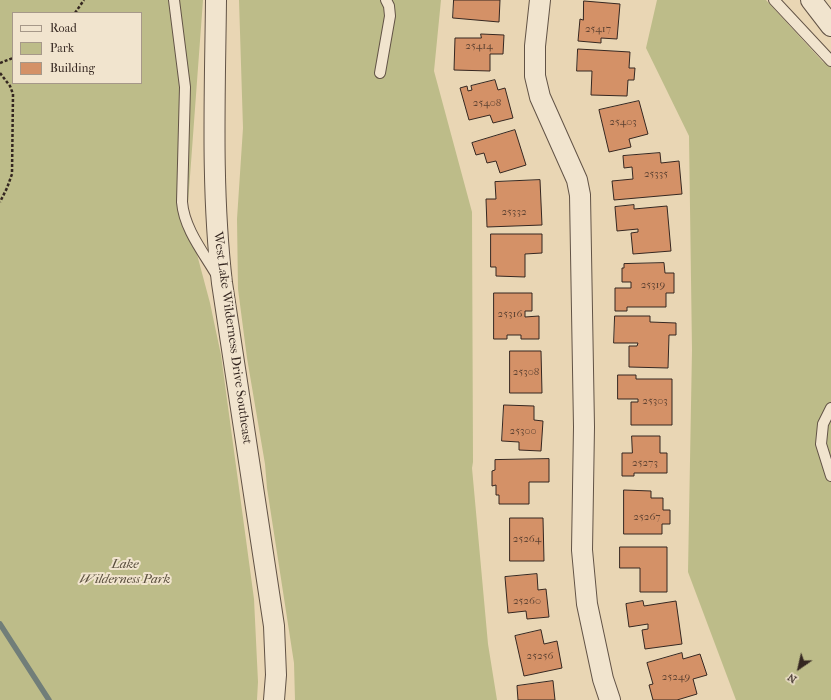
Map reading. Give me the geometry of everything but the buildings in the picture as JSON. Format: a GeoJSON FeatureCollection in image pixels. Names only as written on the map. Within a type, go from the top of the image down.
{"type":"FeatureCollection","features":[{"type":"Feature","properties":{"kind":"street","name":"West Lake Wilderness Drive Southeast"},"geometry":{"type":"LineString","coordinates":[[216,0],[215,158],[217,240],[222,283],[274,626],[276,675],[274,700]]}},
{"type":"Feature","properties":{"kind":"street"},"geometry":{"type":"LineString","coordinates":[[540,0],[535,46],[535,76],[540,97],[576,180],[580,195],[584,427],[582,550],[587,604],[603,679],[610,700]]}},
{"type":"Feature","properties":{"kind":"street"},"geometry":{"type":"LineString","coordinates":[[811,0],[831,26]]}},
{"type":"Feature","properties":{"kind":"lane"},"geometry":{"type":"LineString","coordinates":[[174,0],[185,87],[183,214],[222,283]]}},
{"type":"Feature","properties":{"kind":"lane"},"geometry":{"type":"LineString","coordinates":[[380,73],[390,16],[389,6],[386,0]]}},
{"type":"Feature","properties":{"kind":"lane"},"geometry":{"type":"LineString","coordinates":[[774,0],[831,61]]}},
{"type":"Feature","properties":{"kind":"lane"},"geometry":{"type":"LineString","coordinates":[[831,408],[822,424],[821,444],[831,476]]}},
{"type":"Feature","properties":{"kind":"path"},"geometry":{"type":"LineString","coordinates":[[76,12],[84,0]]}},
{"type":"Feature","properties":{"kind":"path"},"geometry":{"type":"LineString","coordinates":[[0,63],[12,58]]}},
{"type":"Feature","properties":{"kind":"path"},"geometry":{"type":"LineString","coordinates":[[0,73],[10,86],[13,94],[13,102],[12,174],[0,202]]}},
{"type":"Feature","properties":{"kind":"green space","name":"Lake Wilderness Park"},"geometry":{"type":"Polygon","coordinates":[[[0,0],[203,0],[187,217],[210,303],[221,355],[254,599],[258,682],[257,700],[0,700],[0,0]]]}},
{"type":"Feature","properties":{"kind":"green space"},"geometry":{"type":"Polygon","coordinates":[[[239,0],[441,0],[434,71],[472,212],[472,468],[488,644],[497,700],[295,700],[294,663],[267,488],[265,464],[247,358],[238,289],[237,219],[243,128],[239,0]]]}},
{"type":"Feature","properties":{"kind":"green space"},"geometry":{"type":"Polygon","coordinates":[[[657,0],[766,0],[823,62],[831,66],[831,700],[736,700],[688,572],[692,350],[689,136],[646,48],[657,0]]]}},
{"type":"Feature","properties":{"kind":"waterway"},"geometry":{"type":"LineString","coordinates":[[0,624],[49,700]]}}]}
